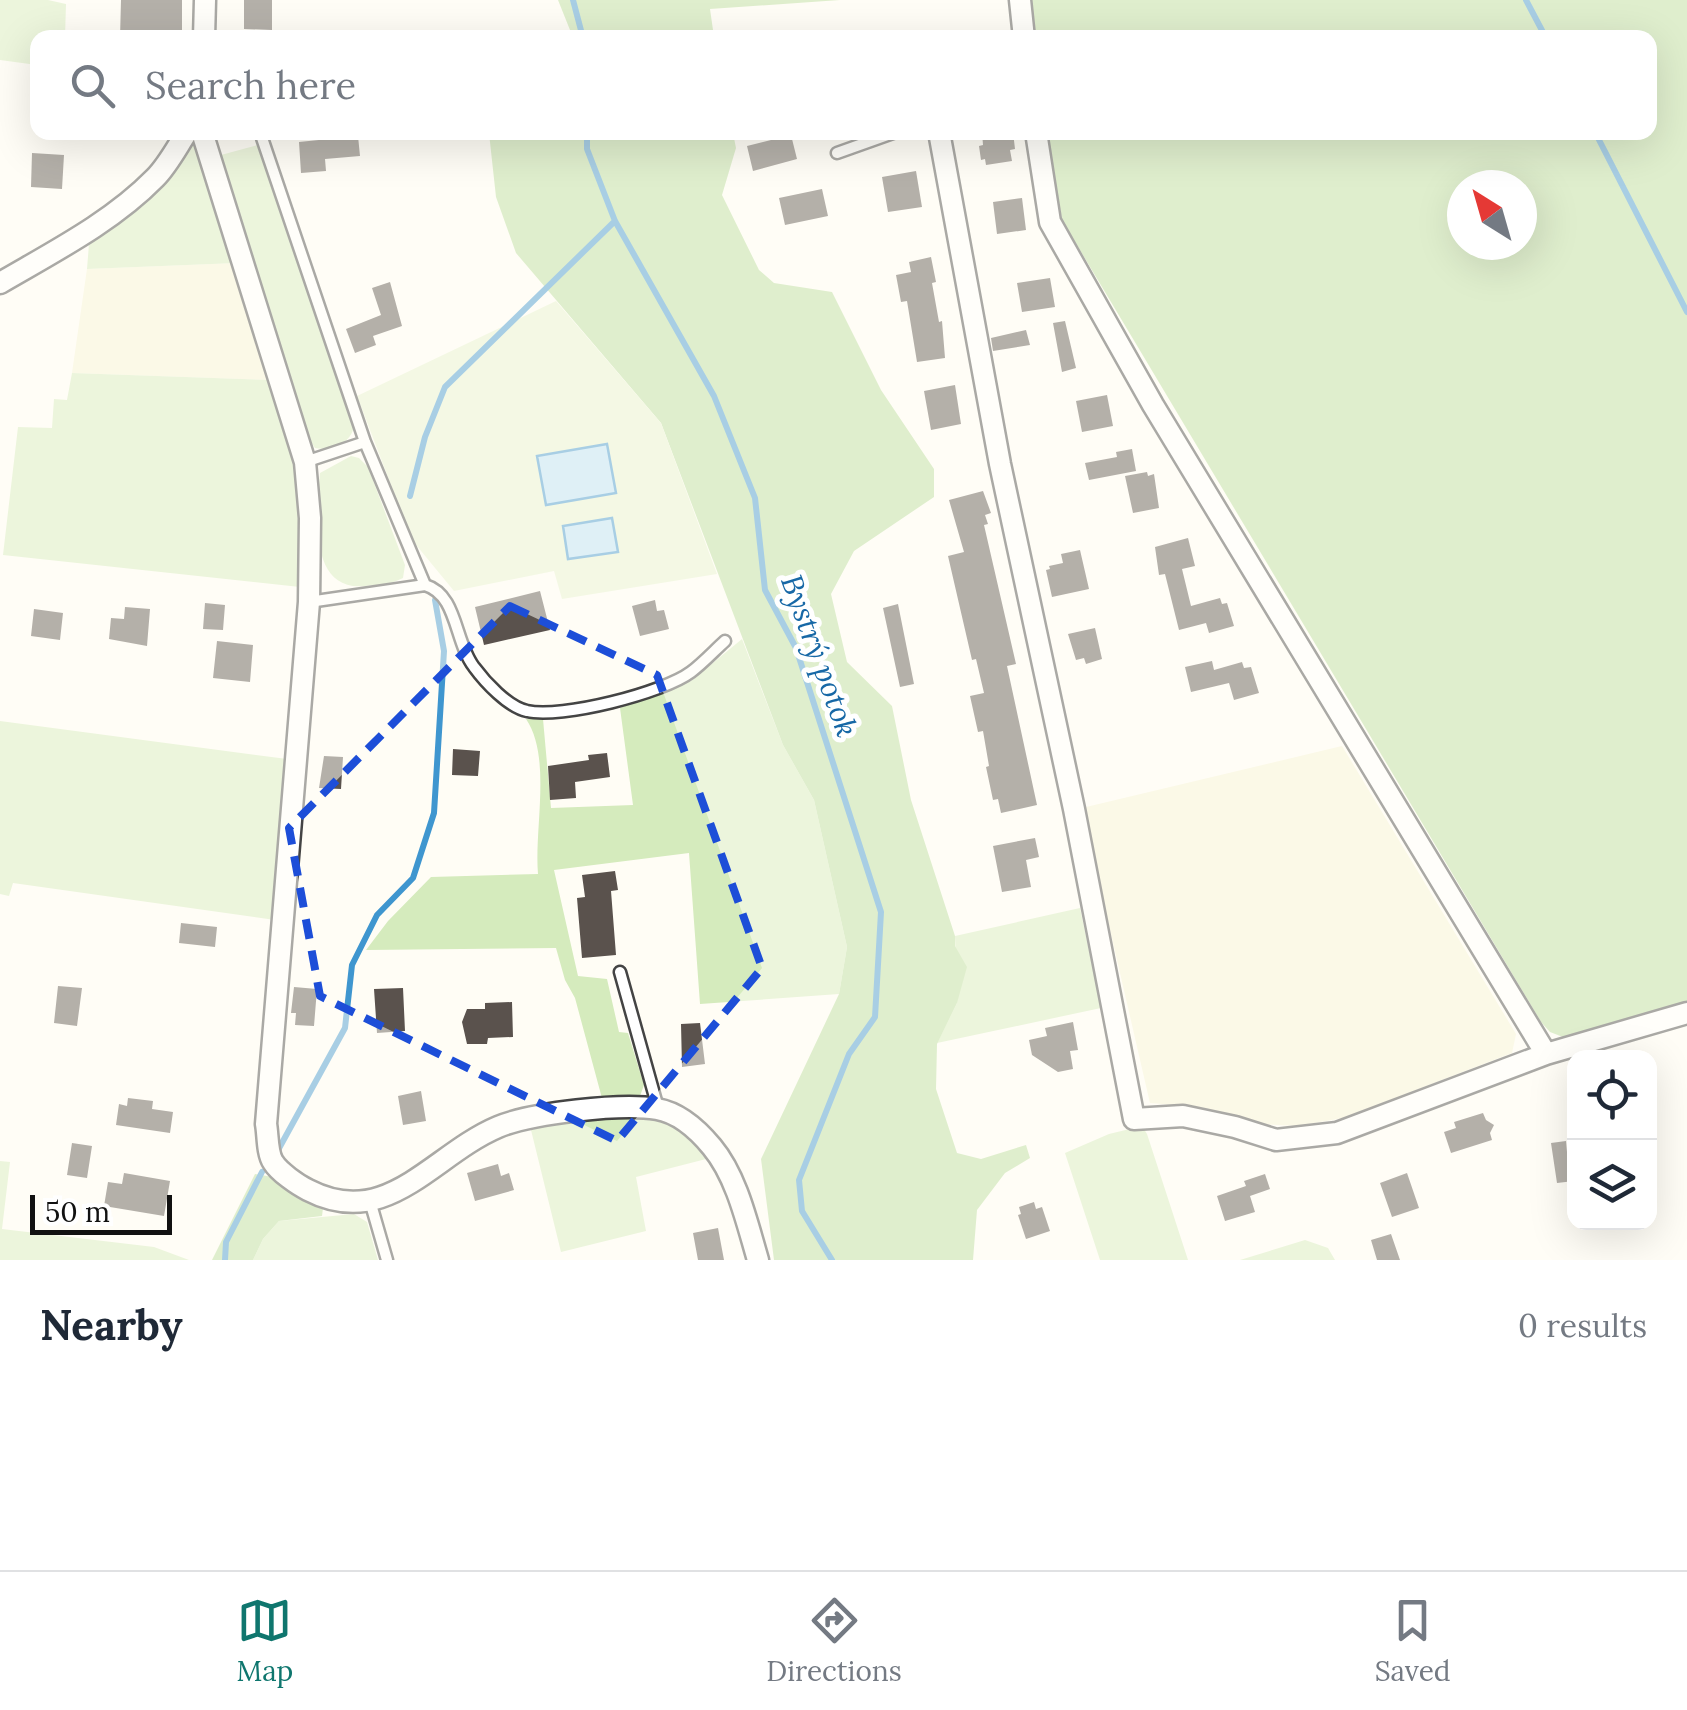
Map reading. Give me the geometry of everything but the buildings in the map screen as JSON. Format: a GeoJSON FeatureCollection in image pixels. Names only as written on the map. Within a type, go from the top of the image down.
{"type":"FeatureCollection","features":[{"type":"Feature","properties":{"kind":"street"},"geometry":{"type":"LineString","coordinates":[[204,0],[206,30]]}},
{"type":"Feature","properties":{"kind":"street"},"geometry":{"type":"LineString","coordinates":[[1020,0],[1023,30]]}},
{"type":"Feature","properties":{"kind":"street"},"geometry":{"type":"LineString","coordinates":[[0,283],[78,237],[125,203],[157,176],[182,140]]}},
{"type":"Feature","properties":{"kind":"street"},"geometry":{"type":"LineString","coordinates":[[205,140],[306,462],[310,518],[310,602],[266,1124],[272,1161],[302,1187],[327,1200],[346,1204],[370,1201],[404,1188],[481,1135],[522,1119],[658,1109],[679,1117],[715,1150],[726,1168],[758,1260]]}},
{"type":"Feature","properties":{"kind":"street"},"geometry":{"type":"LineString","coordinates":[[939,140],[1000,464],[1074,809],[1134,1119],[1182,1116],[1276,1140],[1336,1134],[1546,1054],[1687,1013]]}},
{"type":"Feature","properties":{"kind":"street"},"geometry":{"type":"LineString","coordinates":[[1037,140],[1050,222],[1216,510],[1546,1054]]}},
{"type":"Feature","properties":{"kind":"lane"},"geometry":{"type":"LineString","coordinates":[[263,140],[365,442],[424,585]]}},
{"type":"Feature","properties":{"kind":"lane"},"geometry":{"type":"LineString","coordinates":[[837,153],[874,140]]}},
{"type":"Feature","properties":{"kind":"lane"},"geometry":{"type":"LineString","coordinates":[[306,462],[365,442]]}},
{"type":"Feature","properties":{"kind":"lane"},"geometry":{"type":"LineString","coordinates":[[310,602],[424,585],[437,589],[446,598],[460,642],[476,670],[526,711],[596,706],[658,687],[688,674],[725,641]]}},
{"type":"Feature","properties":{"kind":"lane"},"geometry":{"type":"LineString","coordinates":[[620,972],[658,1109]]}},
{"type":"Feature","properties":{"kind":"lane"},"geometry":{"type":"LineString","coordinates":[[370,1201],[388,1260]]}},
{"type":"Feature","properties":{"kind":"highlighted area"},"geometry":{"type":"Polygon","coordinates":[[[510,606],[657,675],[762,968],[617,1141],[320,996],[289,828],[510,606]]]}},
{"type":"Feature","properties":{"kind":"shaded area"},"geometry":{"type":"Polygon","coordinates":[[[237,263],[271,380],[72,373],[87,269],[237,263]]]}},
{"type":"Feature","properties":{"kind":"shaded area"},"geometry":{"type":"Polygon","coordinates":[[[1342,746],[1516,1034],[1512,1053],[1343,1118],[1297,1126],[1258,1124],[1201,1107],[1150,1103],[1082,808],[1342,746]]]}},
{"type":"Feature","properties":{"kind":"green space"},"geometry":{"type":"Polygon","coordinates":[[[0,0],[66,4],[65,30],[30,30],[30,64],[0,60],[0,0]]]}},
{"type":"Feature","properties":{"kind":"green space"},"geometry":{"type":"Polygon","coordinates":[[[558,0],[840,0],[710,9],[713,30],[570,30],[558,0]]]}},
{"type":"Feature","properties":{"kind":"green space"},"geometry":{"type":"Polygon","coordinates":[[[1028,0],[1687,0],[1687,1003],[1563,1037],[1550,1032],[1062,220],[1048,140],[1657,140],[1657,30],[1031,30],[1028,0]]]}},
{"type":"Feature","properties":{"kind":"green space"},"geometry":{"type":"Polygon","coordinates":[[[490,140],[734,140],[736,148],[722,195],[759,270],[774,283],[832,292],[881,390],[934,469],[934,497],[854,551],[831,594],[847,662],[892,706],[911,800],[955,946],[967,967],[957,1003],[937,1044],[936,1089],[957,1153],[981,1159],[1026,1145],[1030,1158],[1005,1173],[977,1210],[973,1260],[774,1260],[761,1159],[839,994],[847,947],[814,800],[783,745],[661,423],[516,253],[496,197],[490,140]]]}},
{"type":"Feature","properties":{"kind":"green space"},"geometry":{"type":"Polygon","coordinates":[[[190,145],[200,146],[237,263],[87,269],[89,244],[146,202],[170,176],[190,145]]]}},
{"type":"Feature","properties":{"kind":"green space"},"geometry":{"type":"Polygon","coordinates":[[[258,145],[354,426],[345,442],[334,447],[315,448],[305,433],[221,155],[258,145]]]}},
{"type":"Feature","properties":{"kind":"green space"},"geometry":{"type":"Polygon","coordinates":[[[556,301],[661,423],[717,574],[562,599],[554,571],[454,591],[412,540],[357,396],[556,301]]]}},
{"type":"Feature","properties":{"kind":"green space"},"geometry":{"type":"Polygon","coordinates":[[[72,373],[271,380],[295,462],[300,495],[300,587],[3,555],[18,427],[52,428],[54,399],[67,400],[72,373]]]}},
{"type":"Feature","properties":{"kind":"green space"},"geometry":{"type":"Polygon","coordinates":[[[351,456],[368,467],[405,565],[403,578],[370,586],[346,584],[333,576],[324,563],[318,527],[320,473],[351,456]]]}},
{"type":"Feature","properties":{"kind":"green space"},"geometry":{"type":"Polygon","coordinates":[[[742,639],[783,745],[814,800],[847,947],[839,994],[700,1004],[689,853],[554,870],[578,976],[607,979],[619,1032],[628,1033],[644,1085],[640,1096],[603,1102],[575,998],[556,948],[366,950],[431,877],[538,874],[540,773],[534,735],[526,719],[543,719],[551,808],[633,805],[620,708],[691,681],[742,639]]]}},
{"type":"Feature","properties":{"kind":"green space"},"geometry":{"type":"Polygon","coordinates":[[[0,721],[287,759],[275,920],[13,883],[9,896],[0,894],[0,721]]]}},
{"type":"Feature","properties":{"kind":"green space"},"geometry":{"type":"Polygon","coordinates":[[[1080,908],[1101,1008],[937,1043],[957,1003],[955,936],[1080,908]]]}},
{"type":"Feature","properties":{"kind":"green space"},"geometry":{"type":"Polygon","coordinates":[[[637,1114],[677,1130],[710,1158],[636,1177],[646,1231],[561,1252],[531,1130],[561,1122],[637,1114]]]}},
{"type":"Feature","properties":{"kind":"green space"},"geometry":{"type":"Polygon","coordinates":[[[1142,1126],[1188,1260],[1100,1260],[1065,1153],[1109,1134],[1142,1126]]]}},
{"type":"Feature","properties":{"kind":"green space"},"geometry":{"type":"Polygon","coordinates":[[[0,1161],[10,1162],[2,1229],[154,1247],[189,1260],[0,1260],[0,1161]]]}},
{"type":"Feature","properties":{"kind":"green space"},"geometry":{"type":"Polygon","coordinates":[[[255,1174],[273,1177],[323,1208],[322,1216],[279,1221],[263,1239],[253,1260],[212,1260],[255,1174]]]}},
{"type":"Feature","properties":{"kind":"green space"},"geometry":{"type":"Polygon","coordinates":[[[354,1214],[367,1222],[378,1260],[253,1260],[263,1239],[279,1221],[354,1214]]]}},
{"type":"Feature","properties":{"kind":"green space"},"geometry":{"type":"Polygon","coordinates":[[[1305,1240],[1328,1248],[1335,1260],[1240,1260],[1305,1240]]]}},
{"type":"Feature","properties":{"kind":"water"},"geometry":{"type":"Polygon","coordinates":[[[607,444],[616,493],[546,505],[537,456],[607,444]]]}},
{"type":"Feature","properties":{"kind":"water"},"geometry":{"type":"Polygon","coordinates":[[[612,518],[618,552],[568,559],[563,526],[612,518]]]}},
{"type":"Feature","properties":{"kind":"waterway","name":"Bystrý potok"},"geometry":{"type":"LineString","coordinates":[[573,0],[581,30]]}},
{"type":"Feature","properties":{"kind":"waterway"},"geometry":{"type":"LineString","coordinates":[[1526,0],[1542,30]]}},
{"type":"Feature","properties":{"kind":"waterway","name":"Bystrý potok"},"geometry":{"type":"LineString","coordinates":[[587,140],[615,221],[714,396],[755,498],[765,590],[796,648],[881,912],[875,1017],[849,1054],[799,1180],[802,1211],[832,1260]]}},
{"type":"Feature","properties":{"kind":"waterway"},"geometry":{"type":"LineString","coordinates":[[1599,140],[1687,312]]}},
{"type":"Feature","properties":{"kind":"waterway"},"geometry":{"type":"LineString","coordinates":[[410,496],[425,437],[445,387],[615,221]]}},
{"type":"Feature","properties":{"kind":"waterway"},"geometry":{"type":"LineString","coordinates":[[277,1152],[345,1028],[352,965],[377,915],[413,878],[434,813],[444,651],[435,600]]}},
{"type":"Feature","properties":{"kind":"waterway"},"geometry":{"type":"LineString","coordinates":[[225,1260],[226,1242],[262,1172]]}}]}
